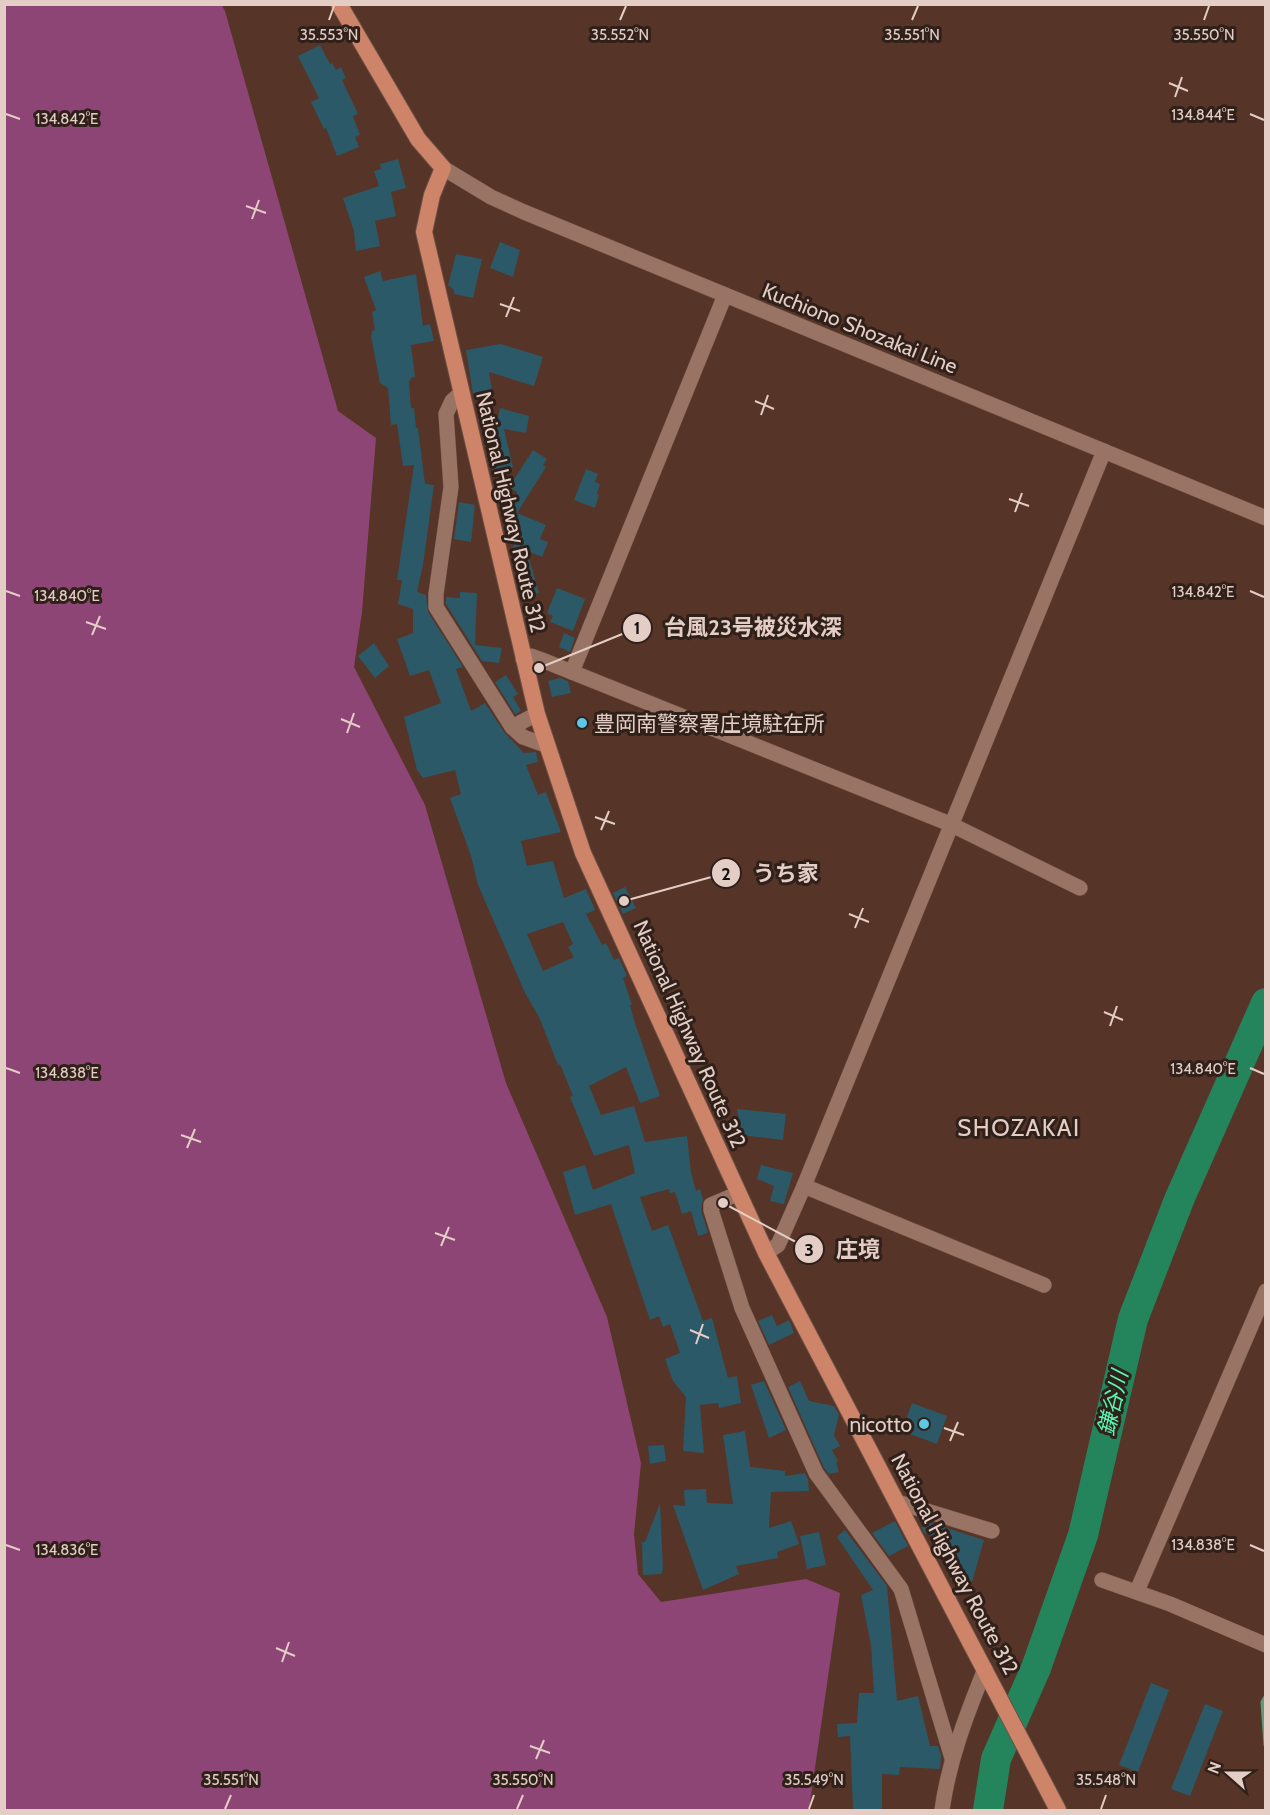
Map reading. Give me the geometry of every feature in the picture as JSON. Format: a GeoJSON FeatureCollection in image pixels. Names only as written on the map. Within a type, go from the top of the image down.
{"type":"FeatureCollection","features":[{"type":"Feature","properties":{"kind":"highway"},"geometry":{"type":"LineString","coordinates":[[339,4],[418,139],[443,168]]}},
{"type":"Feature","properties":{"kind":"highway","name":"National Highway Route 312"},"geometry":{"type":"LineString","coordinates":[[443,168],[432,195],[424,232],[460,394],[537,714],[583,853],[737,1194],[766,1253],[1058,1810]]}},
{"type":"Feature","properties":{"kind":"street","name":"Kuchiono Shozakai Line"},"geometry":{"type":"LineString","coordinates":[[443,168],[475,189],[524,212],[1266,518]]}},
{"type":"Feature","properties":{"kind":"street"},"geometry":{"type":"LineString","coordinates":[[572,672],[725,295]]}},
{"type":"Feature","properties":{"kind":"street"},"geometry":{"type":"LineString","coordinates":[[460,394],[452,401],[446,414],[451,487],[436,607],[512,727],[523,737],[548,746]]}},
{"type":"Feature","properties":{"kind":"street"},"geometry":{"type":"LineString","coordinates":[[766,1253],[778,1245],[804,1186],[1104,451]]}},
{"type":"Feature","properties":{"kind":"street"},"geometry":{"type":"LineString","coordinates":[[523,659],[531,656],[950,824],[1080,888]]}},
{"type":"Feature","properties":{"kind":"street"},"geometry":{"type":"LineString","coordinates":[[512,727],[537,714]]}},
{"type":"Feature","properties":{"kind":"street"},"geometry":{"type":"LineString","coordinates":[[804,1186],[1044,1285]]}},
{"type":"Feature","properties":{"kind":"street"},"geometry":{"type":"LineString","coordinates":[[737,1194],[711,1205],[711,1210],[742,1308],[816,1473],[901,1589],[952,1758]]}},
{"type":"Feature","properties":{"kind":"street"},"geometry":{"type":"LineString","coordinates":[[1137,1592],[1266,1290]]}},
{"type":"Feature","properties":{"kind":"street"},"geometry":{"type":"LineString","coordinates":[[897,1502],[992,1531]]}},
{"type":"Feature","properties":{"kind":"street"},"geometry":{"type":"LineString","coordinates":[[1102,1580],[1266,1645]]}},
{"type":"Feature","properties":{"kind":"street"},"geometry":{"type":"LineString","coordinates":[[942,1810],[952,1758],[987,1674]]}},
{"type":"Feature","properties":{"kind":"shaded area"},"geometry":{"type":"Polygon","coordinates":[[[5,4],[221,4],[225,11],[338,411],[376,438],[362,612],[354,667],[425,805],[506,1083],[607,1317],[641,1463],[634,1534],[638,1574],[661,1602],[806,1579],[840,1593],[809,1810],[5,1810],[5,4]]]}},
{"type":"Feature","properties":{"kind":"building"},"geometry":{"type":"Polygon","coordinates":[[[320,45],[330,64],[332,63],[336,70],[341,67],[346,78],[342,80],[358,114],[353,116],[360,135],[355,137],[359,147],[337,156],[326,128],[324,129],[311,102],[319,98],[298,56],[320,45]]]}},
{"type":"Feature","properties":{"kind":"building"},"geometry":{"type":"Polygon","coordinates":[[[398,159],[406,188],[391,192],[396,216],[375,221],[380,246],[356,251],[354,231],[343,198],[379,186],[374,171],[381,169],[380,164],[398,159]]]}},
{"type":"Feature","properties":{"kind":"building"},"geometry":{"type":"Polygon","coordinates":[[[500,242],[520,250],[513,277],[490,268],[500,242]]]}},
{"type":"Feature","properties":{"kind":"building"},"geometry":{"type":"Polygon","coordinates":[[[456,254],[482,259],[473,298],[454,294],[454,290],[448,285],[456,254]]]}},
{"type":"Feature","properties":{"kind":"building"},"geometry":{"type":"Polygon","coordinates":[[[380,271],[383,281],[416,274],[423,326],[430,324],[434,341],[411,345],[415,377],[409,382],[411,408],[414,408],[416,428],[418,428],[425,484],[434,485],[417,592],[426,595],[428,612],[463,667],[456,669],[471,711],[485,703],[504,732],[524,753],[536,752],[538,762],[526,765],[538,795],[546,792],[561,832],[521,841],[527,866],[553,861],[564,898],[586,889],[595,910],[586,914],[602,945],[606,943],[614,960],[619,958],[627,976],[623,978],[632,1005],[630,1005],[634,1020],[660,1096],[640,1103],[626,1067],[589,1086],[601,1115],[634,1106],[645,1142],[687,1136],[691,1172],[696,1191],[700,1189],[703,1199],[701,1210],[708,1233],[698,1236],[691,1211],[682,1214],[675,1192],[670,1193],[669,1189],[640,1197],[652,1231],[668,1225],[703,1321],[712,1318],[728,1378],[737,1376],[741,1403],[719,1408],[718,1403],[700,1405],[704,1453],[683,1451],[686,1397],[673,1381],[665,1359],[680,1353],[670,1324],[663,1327],[659,1316],[650,1320],[611,1204],[575,1215],[563,1172],[585,1165],[593,1190],[635,1173],[629,1145],[594,1156],[570,1097],[573,1096],[560,1064],[558,1065],[539,1017],[525,993],[478,885],[471,856],[450,798],[461,794],[455,770],[423,778],[417,770],[404,717],[441,703],[429,670],[410,676],[397,639],[413,633],[413,609],[398,604],[402,580],[397,580],[414,465],[403,466],[397,424],[391,425],[388,388],[380,383],[371,336],[372,331],[375,330],[372,312],[376,310],[364,277],[380,271]],[[563,922],[527,934],[543,971],[574,957],[568,947],[573,944],[563,922]]]}},
{"type":"Feature","properties":{"kind":"building"},"geometry":{"type":"Polygon","coordinates":[[[501,344],[543,357],[534,386],[489,372],[493,397],[474,400],[466,350],[501,344]]]}},
{"type":"Feature","properties":{"kind":"building"},"geometry":{"type":"Polygon","coordinates":[[[500,408],[529,416],[526,433],[504,429],[513,467],[493,472],[484,435],[487,435],[485,430],[496,427],[500,408]]]}},
{"type":"Feature","properties":{"kind":"building"},"geometry":{"type":"Polygon","coordinates":[[[533,450],[547,459],[543,465],[546,467],[517,513],[546,525],[540,539],[548,542],[542,557],[527,551],[539,593],[525,597],[512,549],[519,533],[506,528],[517,492],[509,487],[533,450]]]}},
{"type":"Feature","properties":{"kind":"building"},"geometry":{"type":"Polygon","coordinates":[[[586,469],[598,474],[595,482],[600,484],[595,508],[574,500],[586,469]]]}},
{"type":"Feature","properties":{"kind":"building"},"geometry":{"type":"Polygon","coordinates":[[[459,502],[475,505],[471,542],[454,539],[459,502]]]}},
{"type":"Feature","properties":{"kind":"building"},"geometry":{"type":"Polygon","coordinates":[[[557,588],[585,599],[573,631],[550,622],[553,616],[547,613],[557,588]]]}},
{"type":"Feature","properties":{"kind":"building"},"geometry":{"type":"Polygon","coordinates":[[[460,592],[477,593],[475,645],[502,648],[499,663],[482,661],[446,604],[446,597],[460,598],[460,592]]]}},
{"type":"Feature","properties":{"kind":"building"},"geometry":{"type":"Polygon","coordinates":[[[564,633],[575,638],[570,652],[559,647],[564,633]]]}},
{"type":"Feature","properties":{"kind":"building"},"geometry":{"type":"Polygon","coordinates":[[[374,643],[389,666],[375,678],[358,656],[374,643]]]}},
{"type":"Feature","properties":{"kind":"building"},"geometry":{"type":"Polygon","coordinates":[[[506,675],[518,694],[513,697],[521,711],[515,714],[495,682],[506,675]]]}},
{"type":"Feature","properties":{"kind":"building"},"geometry":{"type":"Polygon","coordinates":[[[560,678],[568,681],[571,693],[552,697],[548,681],[560,678]]]}},
{"type":"Feature","properties":{"kind":"building"},"geometry":{"type":"Polygon","coordinates":[[[625,887],[636,908],[623,914],[613,893],[625,887]]]}},
{"type":"Feature","properties":{"kind":"building"},"geometry":{"type":"Polygon","coordinates":[[[737,1109],[786,1114],[783,1140],[742,1135],[737,1109]]]}},
{"type":"Feature","properties":{"kind":"building"},"geometry":{"type":"Polygon","coordinates":[[[761,1165],[793,1173],[784,1204],[770,1201],[774,1186],[757,1179],[761,1165]]]}},
{"type":"Feature","properties":{"kind":"building"},"geometry":{"type":"Polygon","coordinates":[[[772,1315],[777,1326],[789,1320],[794,1333],[769,1345],[758,1321],[772,1315]]]}},
{"type":"Feature","properties":{"kind":"building"},"geometry":{"type":"Polygon","coordinates":[[[764,1381],[786,1430],[769,1438],[751,1385],[764,1381]]]}},
{"type":"Feature","properties":{"kind":"building"},"geometry":{"type":"Polygon","coordinates":[[[800,1381],[809,1401],[834,1406],[839,1415],[834,1435],[840,1446],[832,1450],[838,1461],[836,1462],[839,1472],[829,1474],[824,1468],[788,1387],[800,1381]]]}},
{"type":"Feature","properties":{"kind":"building","name":"nicotto"},"geometry":{"type":"Polygon","coordinates":[[[912,1403],[947,1416],[937,1444],[902,1431],[912,1403]]]}},
{"type":"Feature","properties":{"kind":"building"},"geometry":{"type":"Polygon","coordinates":[[[745,1431],[750,1467],[785,1471],[785,1476],[805,1473],[808,1479],[809,1491],[771,1492],[769,1528],[791,1521],[799,1544],[777,1552],[778,1558],[736,1566],[739,1574],[703,1590],[673,1505],[685,1506],[684,1490],[706,1489],[707,1503],[733,1504],[723,1435],[745,1431]]]}},
{"type":"Feature","properties":{"kind":"building"},"geometry":{"type":"Polygon","coordinates":[[[664,1445],[666,1461],[650,1464],[648,1446],[664,1445]]]}},
{"type":"Feature","properties":{"kind":"building"},"geometry":{"type":"Polygon","coordinates":[[[660,1503],[663,1570],[661,1574],[643,1575],[642,1542],[645,1542],[660,1503]]]}},
{"type":"Feature","properties":{"kind":"building"},"geometry":{"type":"Polygon","coordinates":[[[895,1521],[908,1546],[889,1556],[872,1533],[895,1521]]]}},
{"type":"Feature","properties":{"kind":"building"},"geometry":{"type":"Polygon","coordinates":[[[925,1521],[984,1540],[972,1582],[956,1581],[933,1536],[924,1533],[922,1528],[925,1521]]]}},
{"type":"Feature","properties":{"kind":"building"},"geometry":{"type":"Polygon","coordinates":[[[845,1530],[887,1586],[897,1701],[918,1696],[930,1746],[938,1746],[941,1755],[940,1769],[900,1767],[899,1775],[882,1774],[882,1808],[879,1810],[853,1810],[850,1736],[838,1737],[837,1724],[857,1723],[859,1693],[874,1693],[871,1645],[861,1595],[873,1590],[837,1537],[845,1530]]]}},
{"type":"Feature","properties":{"kind":"building"},"geometry":{"type":"Polygon","coordinates":[[[819,1532],[826,1565],[807,1569],[800,1536],[819,1532]]]}},
{"type":"Feature","properties":{"kind":"building"},"geometry":{"type":"Polygon","coordinates":[[[1151,1683],[1169,1690],[1138,1772],[1119,1765],[1151,1683]]]}},
{"type":"Feature","properties":{"kind":"building"},"geometry":{"type":"Polygon","coordinates":[[[1205,1704],[1223,1711],[1190,1796],[1171,1789],[1205,1704]]]}},
{"type":"Feature","properties":{"kind":"waterway","name":"鎌谷川"},"geometry":{"type":"LineString","coordinates":[[988,1810],[996,1759],[1036,1668],[1083,1535],[1133,1319],[1179,1200],[1266,1003]]}},
{"type":"Feature","properties":{"kind":"waterway"},"geometry":{"type":"LineString","coordinates":[[1266,1697],[1263,1702],[1266,1745]]}},
{"type":"Feature","properties":{"kind":"place","name":"台風23号被災水深"},"geometry":{"type":"Point","coordinates":[539,668]}},
{"type":"Feature","properties":{"kind":"place","name":"豊岡南警察署庄境駐在所"},"geometry":{"type":"Point","coordinates":[582,723]}},
{"type":"Feature","properties":{"kind":"place","name":"うち家"},"geometry":{"type":"Point","coordinates":[624,901]}},
{"type":"Feature","properties":{"kind":"place","name":"庄境"},"geometry":{"type":"Point","coordinates":[723,1203]}},
{"type":"Feature","properties":{"kind":"place","name":"nicotto"},"geometry":{"type":"Point","coordinates":[924,1424]}},
{"type":"Feature","properties":{"kind":"district","name":"SHOZAKAI"},"geometry":{"type":"Point","coordinates":[1019,1127]}}]}
